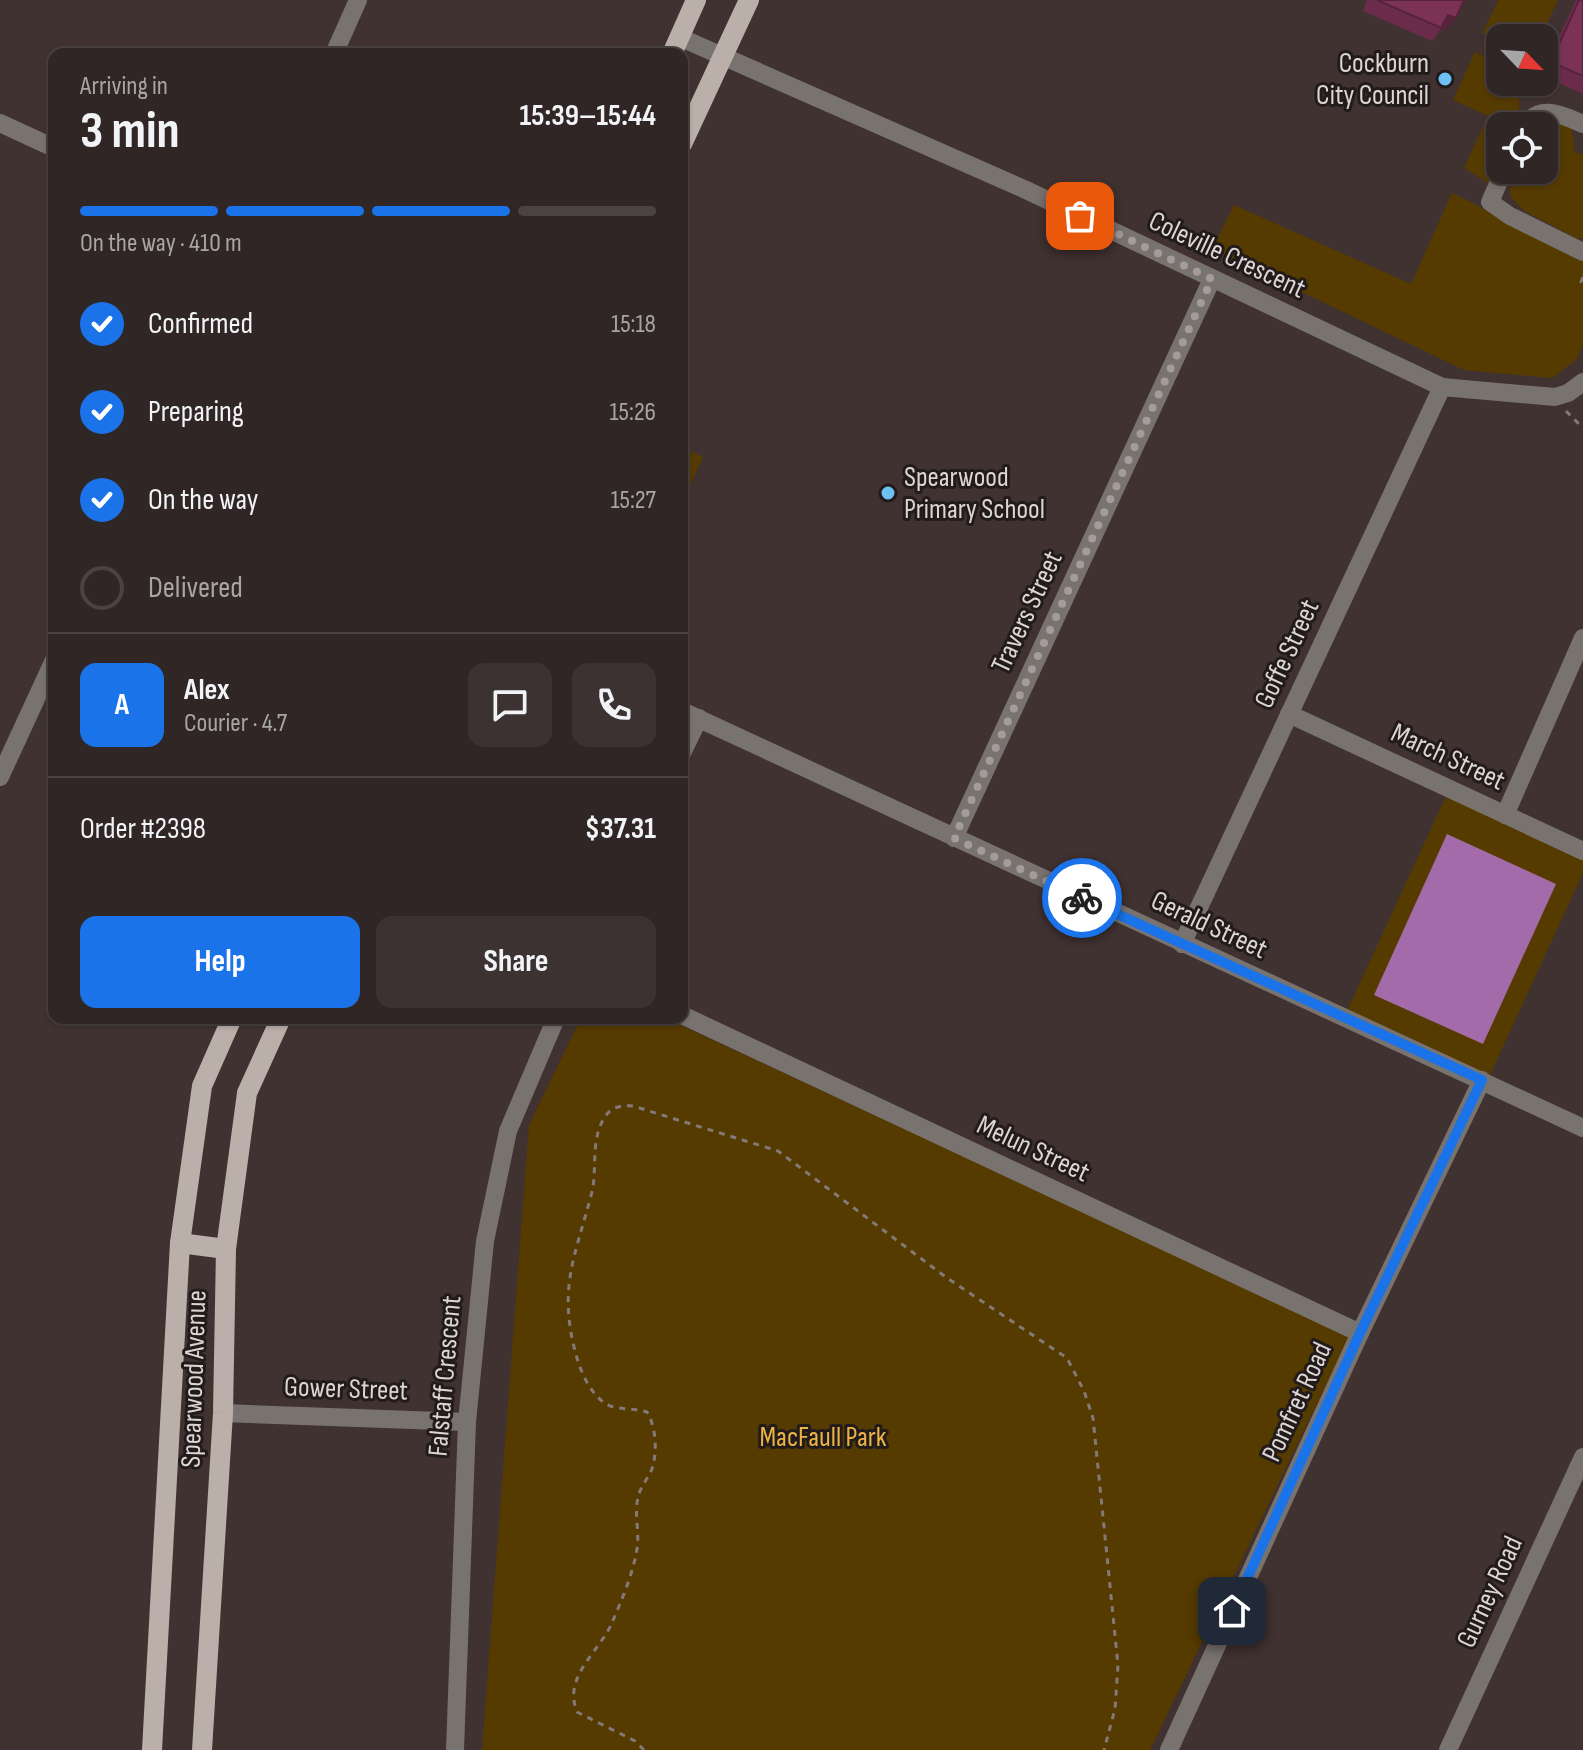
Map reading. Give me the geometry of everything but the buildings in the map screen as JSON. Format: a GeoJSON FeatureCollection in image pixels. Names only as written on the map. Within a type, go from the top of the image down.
{"type":"FeatureCollection","features":[{"type":"Feature","properties":{"kind":"main road"},"geometry":{"type":"LineString","coordinates":[[676,46],[696,0]]}},
{"type":"Feature","properties":{"kind":"main road"},"geometry":{"type":"LineString","coordinates":[[688,131],[749,0]]}},
{"type":"Feature","properties":{"kind":"main road","name":"Spearwood Avenue"},"geometry":{"type":"LineString","coordinates":[[152,1750],[180,1243],[202,1086],[229,1024]]}},
{"type":"Feature","properties":{"kind":"main road","name":"Spearwood Avenue"},"geometry":{"type":"LineString","coordinates":[[202,1750],[223,1413],[226,1249],[247,1093],[278,1024]]}},
{"type":"Feature","properties":{"kind":"main road"},"geometry":{"type":"LineString","coordinates":[[180,1243],[226,1249]]}},
{"type":"Feature","properties":{"kind":"street"},"geometry":{"type":"LineString","coordinates":[[337,48],[358,0]]}},
{"type":"Feature","properties":{"kind":"street","name":"Coleville Crescent"},"geometry":{"type":"LineString","coordinates":[[688,49],[723,57],[1024,189],[1442,387],[1555,397]]}},
{"type":"Feature","properties":{"kind":"street"},"geometry":{"type":"LineString","coordinates":[[1558,115],[1583,124]]}},
{"type":"Feature","properties":{"kind":"street"},"geometry":{"type":"LineString","coordinates":[[0,123],[48,145]]}},
{"type":"Feature","properties":{"kind":"street"},"geometry":{"type":"LineString","coordinates":[[1498,184],[1490,202],[1510,216],[1583,252]]}},
{"type":"Feature","properties":{"kind":"street","name":"Travers Street"},"geometry":{"type":"LineString","coordinates":[[954,838],[1212,279]]}},
{"type":"Feature","properties":{"kind":"street"},"geometry":{"type":"LineString","coordinates":[[1555,397],[1582,386]]}},
{"type":"Feature","properties":{"kind":"street","name":"Goffe Street"},"geometry":{"type":"LineString","coordinates":[[1182,944],[1442,387]]}},
{"type":"Feature","properties":{"kind":"street"},"geometry":{"type":"LineString","coordinates":[[1505,815],[1583,638]]}},
{"type":"Feature","properties":{"kind":"street"},"geometry":{"type":"LineString","coordinates":[[0,777],[48,673]]}},
{"type":"Feature","properties":{"kind":"street","name":"March Street"},"geometry":{"type":"LineString","coordinates":[[1289,714],[1583,851]]}},
{"type":"Feature","properties":{"kind":"street","name":"Gerald Street"},"geometry":{"type":"LineString","coordinates":[[690,715],[1583,1128]]}},
{"type":"Feature","properties":{"kind":"street","name":"Melun Street"},"geometry":{"type":"LineString","coordinates":[[688,1018],[1360,1333]]}},
{"type":"Feature","properties":{"kind":"street","name":"Falstaff Crescent"},"geometry":{"type":"LineString","coordinates":[[455,1750],[467,1422],[485,1241],[508,1131],[553,1024]]}},
{"type":"Feature","properties":{"kind":"street","name":"Pomfret Road"},"geometry":{"type":"LineString","coordinates":[[1169,1750],[1360,1333],[1482,1080]]}},
{"type":"Feature","properties":{"kind":"street","name":"Gower Street"},"geometry":{"type":"LineString","coordinates":[[223,1413],[467,1422]]}},
{"type":"Feature","properties":{"kind":"street","name":"Gurney Road"},"geometry":{"type":"LineString","coordinates":[[1448,1750],[1583,1457]]}},
{"type":"Feature","properties":{"kind":"path"},"geometry":{"type":"LineString","coordinates":[[1583,277],[1583,283]]}},
{"type":"Feature","properties":{"kind":"path"},"geometry":{"type":"LineString","coordinates":[[1555,397],[1583,428]]}},
{"type":"Feature","properties":{"kind":"path"},"geometry":{"type":"LineString","coordinates":[[644,1750],[635,1741],[577,1712],[572,1700],[581,1669],[603,1640],[633,1568],[638,1546],[636,1508],[639,1493],[652,1467],[652,1420],[647,1412],[607,1405],[595,1393],[581,1373],[568,1329],[568,1285],[574,1250],[593,1187],[597,1133],[603,1118],[621,1105],[633,1106],[778,1151],[947,1278],[1067,1358],[1084,1391],[1093,1418],[1116,1650],[1115,1709],[1104,1750]]}},
{"type":"Feature","properties":{"kind":"green space"},"geometry":{"type":"Polygon","coordinates":[[[1499,0],[1558,0],[1547,24],[1487,24],[1499,0]]]}},
{"type":"Feature","properties":{"kind":"green space"},"geometry":{"type":"Polygon","coordinates":[[[1475,52],[1486,57],[1486,96],[1519,96],[1519,112],[1486,112],[1486,115],[1453,100],[1475,52]]]}},
{"type":"Feature","properties":{"kind":"green space"},"geometry":{"type":"Polygon","coordinates":[[[1558,119],[1571,122],[1575,153],[1583,154],[1583,238],[1578,239],[1524,211],[1510,196],[1510,184],[1558,184],[1558,119]]]}},
{"type":"Feature","properties":{"kind":"green space"},"geometry":{"type":"Polygon","coordinates":[[[1486,120],[1486,182],[1464,168],[1486,120]]]}},
{"type":"Feature","properties":{"kind":"green space"},"geometry":{"type":"Polygon","coordinates":[[[1452,193],[1583,257],[1583,345],[1576,360],[1552,378],[1464,370],[1212,249],[1234,205],[1411,284],[1452,193]]]}},
{"type":"Feature","properties":{"kind":"green space"},"geometry":{"type":"Polygon","coordinates":[[[688,450],[703,457],[688,490],[688,450]]]}},
{"type":"Feature","properties":{"kind":"green space"},"geometry":{"type":"Polygon","coordinates":[[[1446,796],[1583,859],[1583,873],[1489,1077],[1347,1011],[1446,796]]]}},
{"type":"Feature","properties":{"kind":"green space","name":"MacFaull Park"},"geometry":{"type":"Polygon","coordinates":[[[578,1024],[678,1024],[1350,1335],[1150,1750],[482,1750],[529,1125],[578,1024]]]}},
{"type":"Feature","properties":{"kind":"shaded area"},"geometry":{"type":"Polygon","coordinates":[[[1447,834],[1556,884],[1483,1044],[1374,995],[1447,834]]]}},
{"type":"Feature","properties":{"kind":"way so far"},"geometry":{"type":"LineString","coordinates":[[1080,216],[1212,279],[954,838],[1082,898]]}},
{"type":"Feature","properties":{"kind":"place","name":"Cockburn City Council"},"geometry":{"type":"Point","coordinates":[1445,79]}},
{"type":"Feature","properties":{"kind":"place","name":"Spearwood Primary School"},"geometry":{"type":"Point","coordinates":[888,493]}},
{"type":"Feature","properties":{"kind":"route"},"geometry":{"type":"LineString","coordinates":[[1082,898],[1482,1080],[1360,1333],[1232,1611]]}}]}
